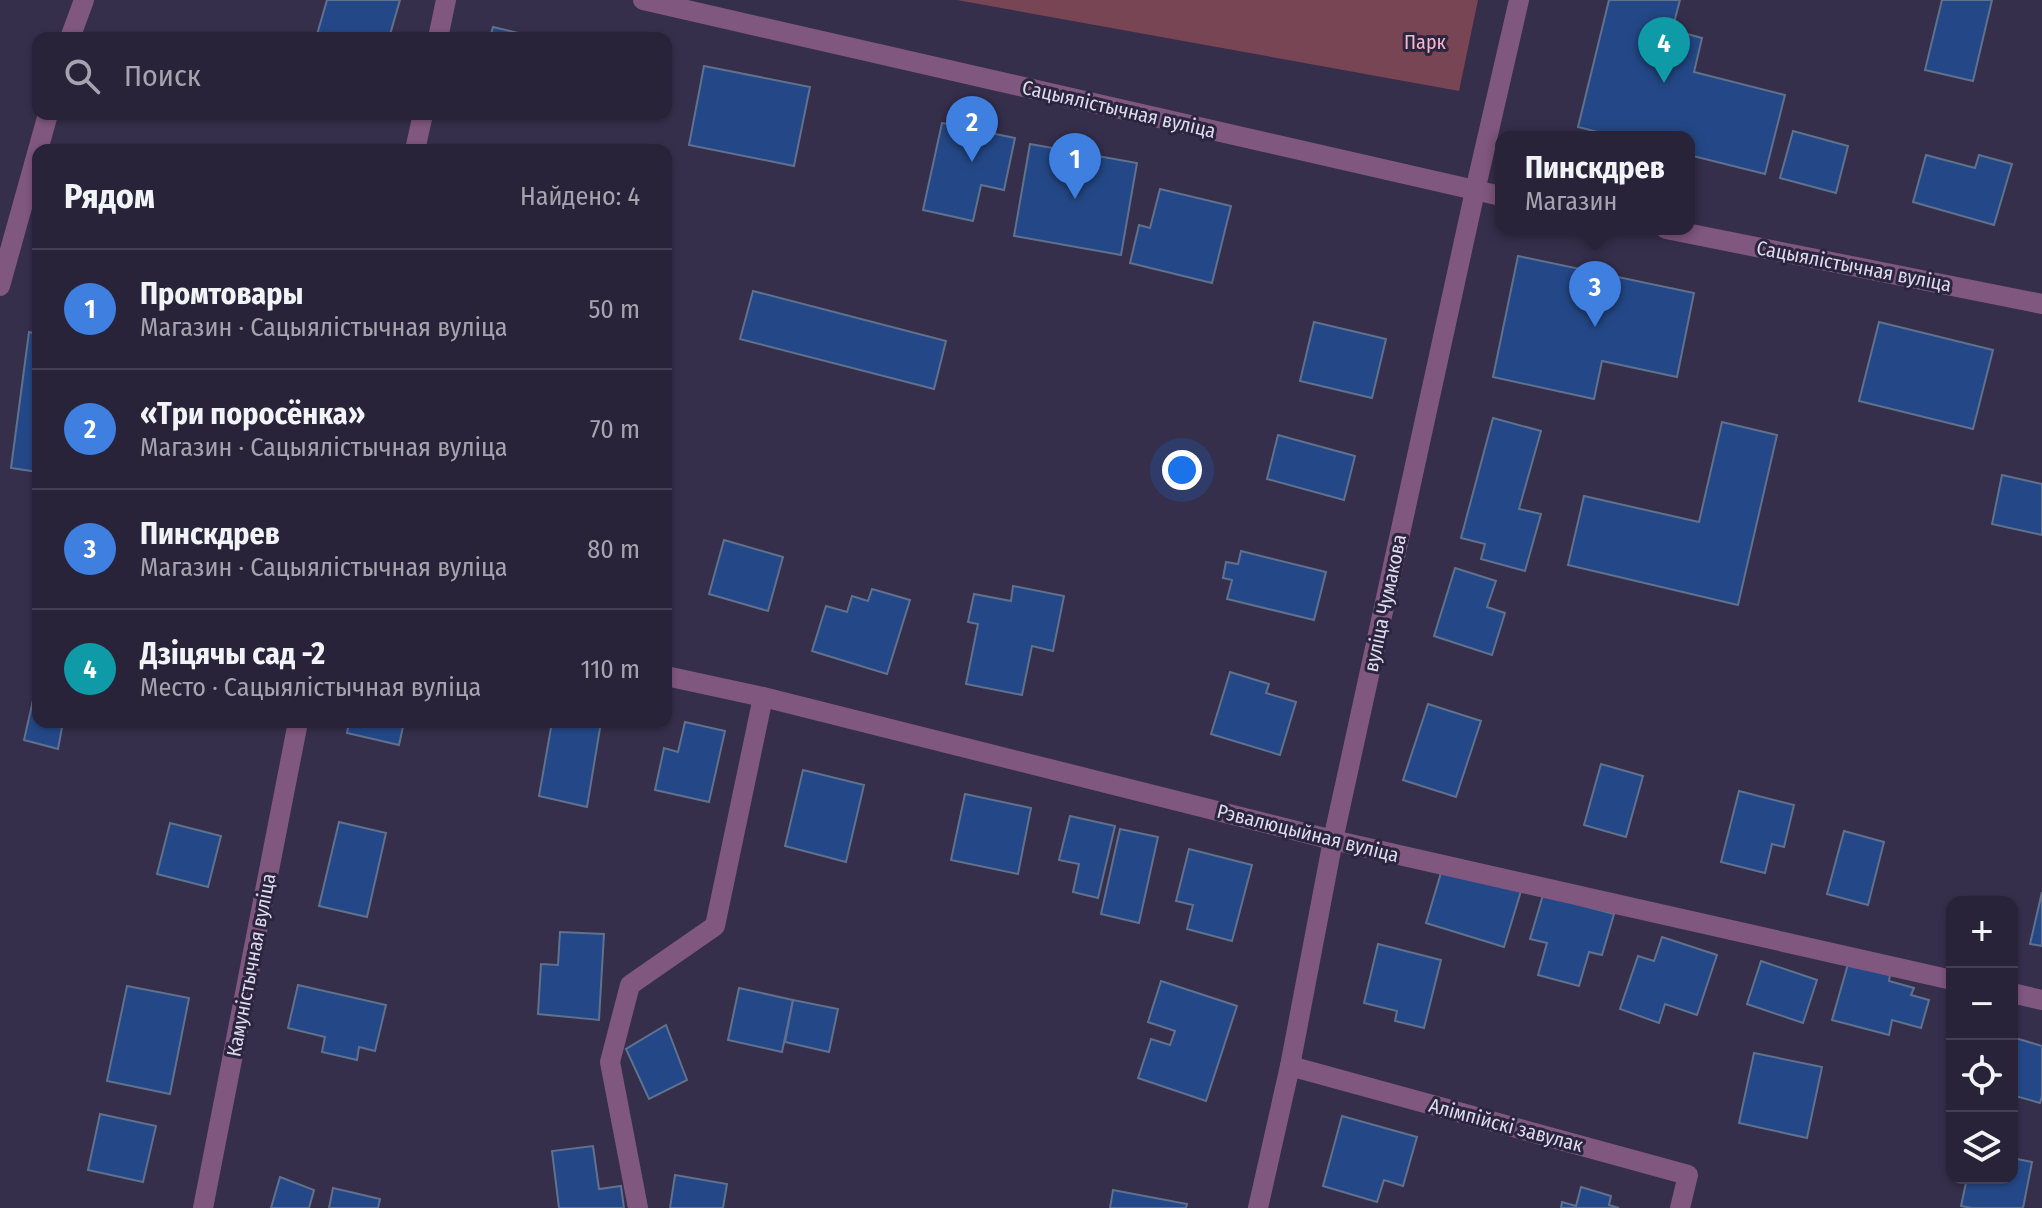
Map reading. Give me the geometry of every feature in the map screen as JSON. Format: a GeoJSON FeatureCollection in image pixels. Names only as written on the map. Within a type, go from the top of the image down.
{"type":"FeatureCollection","features":[{"type":"Feature","properties":{"kind":"street"},"geometry":{"type":"LineString","coordinates":[[72,32],[84,0]]}},
{"type":"Feature","properties":{"kind":"street"},"geometry":{"type":"LineString","coordinates":[[439,32],[446,0]]}},
{"type":"Feature","properties":{"kind":"street","name":"Сацыялістычная вуліца"},"geometry":{"type":"LineString","coordinates":[[643,0],[1495,195]]}},
{"type":"Feature","properties":{"kind":"street","name":"вуліца Чумакова"},"geometry":{"type":"LineString","coordinates":[[1258,1208],[1290,1066],[1333,840],[1519,0]]}},
{"type":"Feature","properties":{"kind":"street"},"geometry":{"type":"LineString","coordinates":[[40,144],[46,120]]}},
{"type":"Feature","properties":{"kind":"street"},"geometry":{"type":"LineString","coordinates":[[416,144],[422,120]]}},
{"type":"Feature","properties":{"kind":"street"},"geometry":{"type":"LineString","coordinates":[[0,286],[32,171]]}},
{"type":"Feature","properties":{"kind":"street","name":"Сацыялістычная вуліца"},"geometry":{"type":"LineString","coordinates":[[1695,235],[2042,304]]}},
{"type":"Feature","properties":{"kind":"street","name":"Рэвалюцыйная вуліца"},"geometry":{"type":"LineString","coordinates":[[672,677],[763,697],[1333,840],[1946,979]]}},
{"type":"Feature","properties":{"kind":"street"},"geometry":{"type":"LineString","coordinates":[[638,1208],[610,1062],[630,985],[715,926],[763,697]]}},
{"type":"Feature","properties":{"kind":"street","name":"Камуністычная вуліца"},"geometry":{"type":"LineString","coordinates":[[203,1208],[297,728]]}},
{"type":"Feature","properties":{"kind":"street"},"geometry":{"type":"LineString","coordinates":[[2018,994],[2042,1000]]}},
{"type":"Feature","properties":{"kind":"street","name":"Алімпійскі завулак"},"geometry":{"type":"LineString","coordinates":[[1290,1066],[1688,1175],[1680,1208]]}},
{"type":"Feature","properties":{"kind":"green space","name":"Парк"},"geometry":{"type":"Polygon","coordinates":[[[957,0],[1478,0],[1459,91],[957,0]]]}},
{"type":"Feature","properties":{"kind":"building"},"geometry":{"type":"Polygon","coordinates":[[[327,0],[400,0],[391,32],[318,32],[327,0]]]}},
{"type":"Feature","properties":{"kind":"building"},"geometry":{"type":"Polygon","coordinates":[[[1609,0],[1680,0],[1672,30],[1702,38],[1694,72],[1785,95],[1765,174],[1695,156],[1695,131],[1594,131],[1578,127],[1609,0]]]}},
{"type":"Feature","properties":{"kind":"building"},"geometry":{"type":"Polygon","coordinates":[[[1942,0],[1992,0],[1973,81],[1925,70],[1942,0]]]}},
{"type":"Feature","properties":{"kind":"building"},"geometry":{"type":"Polygon","coordinates":[[[493,27],[514,32],[492,32],[493,27]]]}},
{"type":"Feature","properties":{"kind":"building"},"geometry":{"type":"Polygon","coordinates":[[[704,66],[810,87],[794,166],[689,145],[704,66]]]}},
{"type":"Feature","properties":{"kind":"building"},"geometry":{"type":"Polygon","coordinates":[[[942,123],[1015,138],[1004,190],[981,185],[973,221],[923,210],[942,123]]]}},
{"type":"Feature","properties":{"kind":"building"},"geometry":{"type":"Polygon","coordinates":[[[1793,131],[1848,146],[1836,193],[1780,178],[1793,131]]]}},
{"type":"Feature","properties":{"kind":"building"},"geometry":{"type":"Polygon","coordinates":[[[1030,144],[1137,163],[1121,255],[1014,236],[1030,144]]]}},
{"type":"Feature","properties":{"kind":"building"},"geometry":{"type":"Polygon","coordinates":[[[1926,155],[1975,168],[1979,155],[2012,164],[1994,225],[1913,202],[1926,155]]]}},
{"type":"Feature","properties":{"kind":"building"},"geometry":{"type":"Polygon","coordinates":[[[1160,189],[1231,206],[1212,283],[1130,263],[1139,225],[1150,228],[1160,189]]]}},
{"type":"Feature","properties":{"kind":"building"},"geometry":{"type":"Polygon","coordinates":[[[1518,256],[1694,293],[1677,377],[1602,361],[1594,399],[1493,377],[1518,256]]]}},
{"type":"Feature","properties":{"kind":"building"},"geometry":{"type":"Polygon","coordinates":[[[753,291],[946,341],[934,389],[740,339],[753,291]]]}},
{"type":"Feature","properties":{"kind":"building"},"geometry":{"type":"Polygon","coordinates":[[[1314,322],[1386,339],[1372,398],[1300,381],[1314,322]]]}},
{"type":"Feature","properties":{"kind":"building"},"geometry":{"type":"Polygon","coordinates":[[[1879,322],[1993,350],[1973,429],[1859,401],[1879,322]]]}},
{"type":"Feature","properties":{"kind":"building"},"geometry":{"type":"Polygon","coordinates":[[[29,332],[32,333],[32,471],[11,468],[29,332]]]}},
{"type":"Feature","properties":{"kind":"building"},"geometry":{"type":"Polygon","coordinates":[[[1493,418],[1541,431],[1519,509],[1541,514],[1525,571],[1481,559],[1485,544],[1461,538],[1493,418]]]}},
{"type":"Feature","properties":{"kind":"building"},"geometry":{"type":"Polygon","coordinates":[[[1722,422],[1777,435],[1738,605],[1568,565],[1584,496],[1699,522],[1722,422]]]}},
{"type":"Feature","properties":{"kind":"building"},"geometry":{"type":"Polygon","coordinates":[[[1278,435],[1355,456],[1344,500],[1267,479],[1278,435]]]}},
{"type":"Feature","properties":{"kind":"building"},"geometry":{"type":"Polygon","coordinates":[[[2002,475],[2042,484],[2042,535],[1992,524],[2002,475]]]}},
{"type":"Feature","properties":{"kind":"building"},"geometry":{"type":"Polygon","coordinates":[[[724,540],[783,557],[768,611],[709,594],[724,540]]]}},
{"type":"Feature","properties":{"kind":"building"},"geometry":{"type":"Polygon","coordinates":[[[1241,551],[1326,572],[1314,620],[1227,599],[1232,580],[1223,578],[1226,562],[1238,564],[1241,551]]]}},
{"type":"Feature","properties":{"kind":"building"},"geometry":{"type":"Polygon","coordinates":[[[1455,568],[1496,581],[1487,607],[1505,613],[1492,655],[1434,636],[1455,568]]]}},
{"type":"Feature","properties":{"kind":"building"},"geometry":{"type":"Polygon","coordinates":[[[1013,586],[1064,596],[1053,651],[1032,646],[1022,695],[966,684],[978,624],[968,622],[974,594],[1011,601],[1013,586]]]}},
{"type":"Feature","properties":{"kind":"building"},"geometry":{"type":"Polygon","coordinates":[[[872,589],[910,600],[887,674],[812,651],[826,606],[847,612],[852,596],[868,601],[872,589]]]}},
{"type":"Feature","properties":{"kind":"building"},"geometry":{"type":"Polygon","coordinates":[[[1230,672],[1269,684],[1266,693],[1296,702],[1280,755],[1211,734],[1230,672]]]}},
{"type":"Feature","properties":{"kind":"building"},"geometry":{"type":"Polygon","coordinates":[[[1428,704],[1481,721],[1456,797],[1403,780],[1428,704]]]}},
{"type":"Feature","properties":{"kind":"building"},"geometry":{"type":"Polygon","coordinates":[[[32,705],[32,728],[62,728],[58,749],[24,740],[32,705]]]}},
{"type":"Feature","properties":{"kind":"building"},"geometry":{"type":"Polygon","coordinates":[[[685,722],[725,731],[709,802],[655,790],[664,748],[678,752],[685,722]]]}},
{"type":"Feature","properties":{"kind":"building"},"geometry":{"type":"Polygon","coordinates":[[[348,728],[403,728],[399,745],[347,733],[348,728]]]}},
{"type":"Feature","properties":{"kind":"building"},"geometry":{"type":"Polygon","coordinates":[[[551,728],[600,728],[587,807],[539,796],[551,728]]]}},
{"type":"Feature","properties":{"kind":"building"},"geometry":{"type":"Polygon","coordinates":[[[1601,764],[1643,776],[1626,837],[1584,825],[1601,764]]]}},
{"type":"Feature","properties":{"kind":"building"},"geometry":{"type":"Polygon","coordinates":[[[803,770],[864,785],[846,862],[785,846],[803,770]]]}},
{"type":"Feature","properties":{"kind":"building"},"geometry":{"type":"Polygon","coordinates":[[[1739,791],[1794,805],[1784,847],[1772,844],[1765,873],[1721,862],[1739,791]]]}},
{"type":"Feature","properties":{"kind":"building"},"geometry":{"type":"Polygon","coordinates":[[[965,794],[1031,808],[1018,874],[951,860],[965,794]]]}},
{"type":"Feature","properties":{"kind":"building"},"geometry":{"type":"Polygon","coordinates":[[[1070,816],[1115,826],[1098,898],[1073,892],[1079,864],[1059,860],[1070,816]]]}},
{"type":"Feature","properties":{"kind":"building"},"geometry":{"type":"Polygon","coordinates":[[[339,822],[386,833],[367,917],[319,906],[339,822]]]}},
{"type":"Feature","properties":{"kind":"building"},"geometry":{"type":"Polygon","coordinates":[[[170,823],[221,836],[208,887],[157,874],[170,823]]]}},
{"type":"Feature","properties":{"kind":"building"},"geometry":{"type":"Polygon","coordinates":[[[1120,829],[1158,837],[1139,923],[1101,914],[1120,829]]]}},
{"type":"Feature","properties":{"kind":"building"},"geometry":{"type":"Polygon","coordinates":[[[1844,831],[1884,842],[1868,905],[1827,894],[1844,831]]]}},
{"type":"Feature","properties":{"kind":"building"},"geometry":{"type":"Polygon","coordinates":[[[1189,849],[1252,865],[1232,941],[1187,929],[1193,905],[1176,901],[1189,849]]]}},
{"type":"Feature","properties":{"kind":"building"},"geometry":{"type":"Polygon","coordinates":[[[1443,866],[1521,891],[1504,947],[1426,923],[1443,866]]]}},
{"type":"Feature","properties":{"kind":"building"},"geometry":{"type":"Polygon","coordinates":[[[2042,892],[2042,946],[2030,944],[2042,892]]]}},
{"type":"Feature","properties":{"kind":"building"},"geometry":{"type":"Polygon","coordinates":[[[1543,895],[1614,914],[1602,955],[1589,952],[1579,986],[1538,975],[1547,943],[1530,939],[1543,895]]]}},
{"type":"Feature","properties":{"kind":"building"},"geometry":{"type":"Polygon","coordinates":[[[560,932],[604,934],[599,1020],[538,1014],[541,964],[558,965],[560,932]]]}},
{"type":"Feature","properties":{"kind":"building"},"geometry":{"type":"Polygon","coordinates":[[[1662,937],[1717,955],[1697,1015],[1665,1004],[1659,1023],[1620,1009],[1638,956],[1654,961],[1662,937]]]}},
{"type":"Feature","properties":{"kind":"building"},"geometry":{"type":"Polygon","coordinates":[[[1378,944],[1441,960],[1424,1028],[1395,1021],[1397,1011],[1364,1003],[1378,944]]]}},
{"type":"Feature","properties":{"kind":"building"},"geometry":{"type":"Polygon","coordinates":[[[1761,961],[1817,980],[1803,1023],[1747,1004],[1761,961]]]}},
{"type":"Feature","properties":{"kind":"building"},"geometry":{"type":"Polygon","coordinates":[[[1848,964],[1890,975],[1889,981],[1914,988],[1911,995],[1929,1000],[1921,1028],[1892,1020],[1889,1035],[1832,1020],[1848,964]]]}},
{"type":"Feature","properties":{"kind":"building"},"geometry":{"type":"Polygon","coordinates":[[[1161,981],[1237,1006],[1206,1101],[1138,1078],[1151,1039],[1170,1045],[1175,1031],[1148,1022],[1161,981]]]}},
{"type":"Feature","properties":{"kind":"building"},"geometry":{"type":"Polygon","coordinates":[[[298,985],[386,1005],[375,1051],[359,1047],[357,1060],[322,1052],[325,1037],[288,1028],[298,985]]]}},
{"type":"Feature","properties":{"kind":"building"},"geometry":{"type":"Polygon","coordinates":[[[127,986],[189,998],[170,1094],[107,1081],[127,986]]]}},
{"type":"Feature","properties":{"kind":"building"},"geometry":{"type":"Polygon","coordinates":[[[739,988],[793,1000],[782,1052],[728,1040],[739,988]]]}},
{"type":"Feature","properties":{"kind":"building"},"geometry":{"type":"Polygon","coordinates":[[[793,1000],[838,1009],[829,1052],[785,1042],[793,1000]]]}},
{"type":"Feature","properties":{"kind":"building"},"geometry":{"type":"Polygon","coordinates":[[[666,1025],[687,1080],[649,1099],[626,1049],[666,1025]]]}},
{"type":"Feature","properties":{"kind":"building"},"geometry":{"type":"Polygon","coordinates":[[[2018,1039],[2042,1046],[2040,1103],[2018,1097],[2018,1039]]]}},
{"type":"Feature","properties":{"kind":"building"},"geometry":{"type":"Polygon","coordinates":[[[1754,1053],[1822,1067],[1807,1138],[1739,1123],[1754,1053]]]}},
{"type":"Feature","properties":{"kind":"building"},"geometry":{"type":"Polygon","coordinates":[[[100,1114],[156,1126],[143,1182],[88,1170],[100,1114]]]}},
{"type":"Feature","properties":{"kind":"building"},"geometry":{"type":"Polygon","coordinates":[[[1342,1116],[1417,1137],[1403,1186],[1384,1180],[1377,1202],[1323,1186],[1342,1116]]]}},
{"type":"Feature","properties":{"kind":"building"},"geometry":{"type":"Polygon","coordinates":[[[593,1146],[599,1189],[621,1186],[624,1208],[559,1208],[552,1151],[593,1146]]]}},
{"type":"Feature","properties":{"kind":"building"},"geometry":{"type":"Polygon","coordinates":[[[2018,1159],[2032,1162],[2023,1208],[1961,1206],[1966,1184],[2018,1184],[2018,1159]]]}},
{"type":"Feature","properties":{"kind":"building"},"geometry":{"type":"Polygon","coordinates":[[[675,1175],[727,1184],[723,1208],[670,1208],[675,1175]]]}},
{"type":"Feature","properties":{"kind":"building"},"geometry":{"type":"Polygon","coordinates":[[[280,1177],[314,1190],[309,1208],[271,1208],[280,1177]]]}},
{"type":"Feature","properties":{"kind":"building"},"geometry":{"type":"Polygon","coordinates":[[[1581,1187],[1611,1196],[1609,1205],[1619,1208],[1561,1208],[1562,1202],[1576,1206],[1581,1187]]]}},
{"type":"Feature","properties":{"kind":"building"},"geometry":{"type":"Polygon","coordinates":[[[333,1188],[380,1199],[378,1208],[329,1208],[333,1188]]]}},
{"type":"Feature","properties":{"kind":"building"},"geometry":{"type":"Polygon","coordinates":[[[1113,1190],[1187,1204],[1186,1208],[1110,1208],[1113,1190]]]}},
{"type":"Feature","properties":{"kind":"place","name":"Дзіцячы сад -2"},"geometry":{"type":"Point","coordinates":[1664,83]}},
{"type":"Feature","properties":{"kind":"place","name":"«Три поросёнка»"},"geometry":{"type":"Point","coordinates":[972,162]}},
{"type":"Feature","properties":{"kind":"place","name":"Промтовары"},"geometry":{"type":"Point","coordinates":[1075,199]}},
{"type":"Feature","properties":{"kind":"place","name":"Пинскдрев"},"geometry":{"type":"Point","coordinates":[1595,327]}}]}
